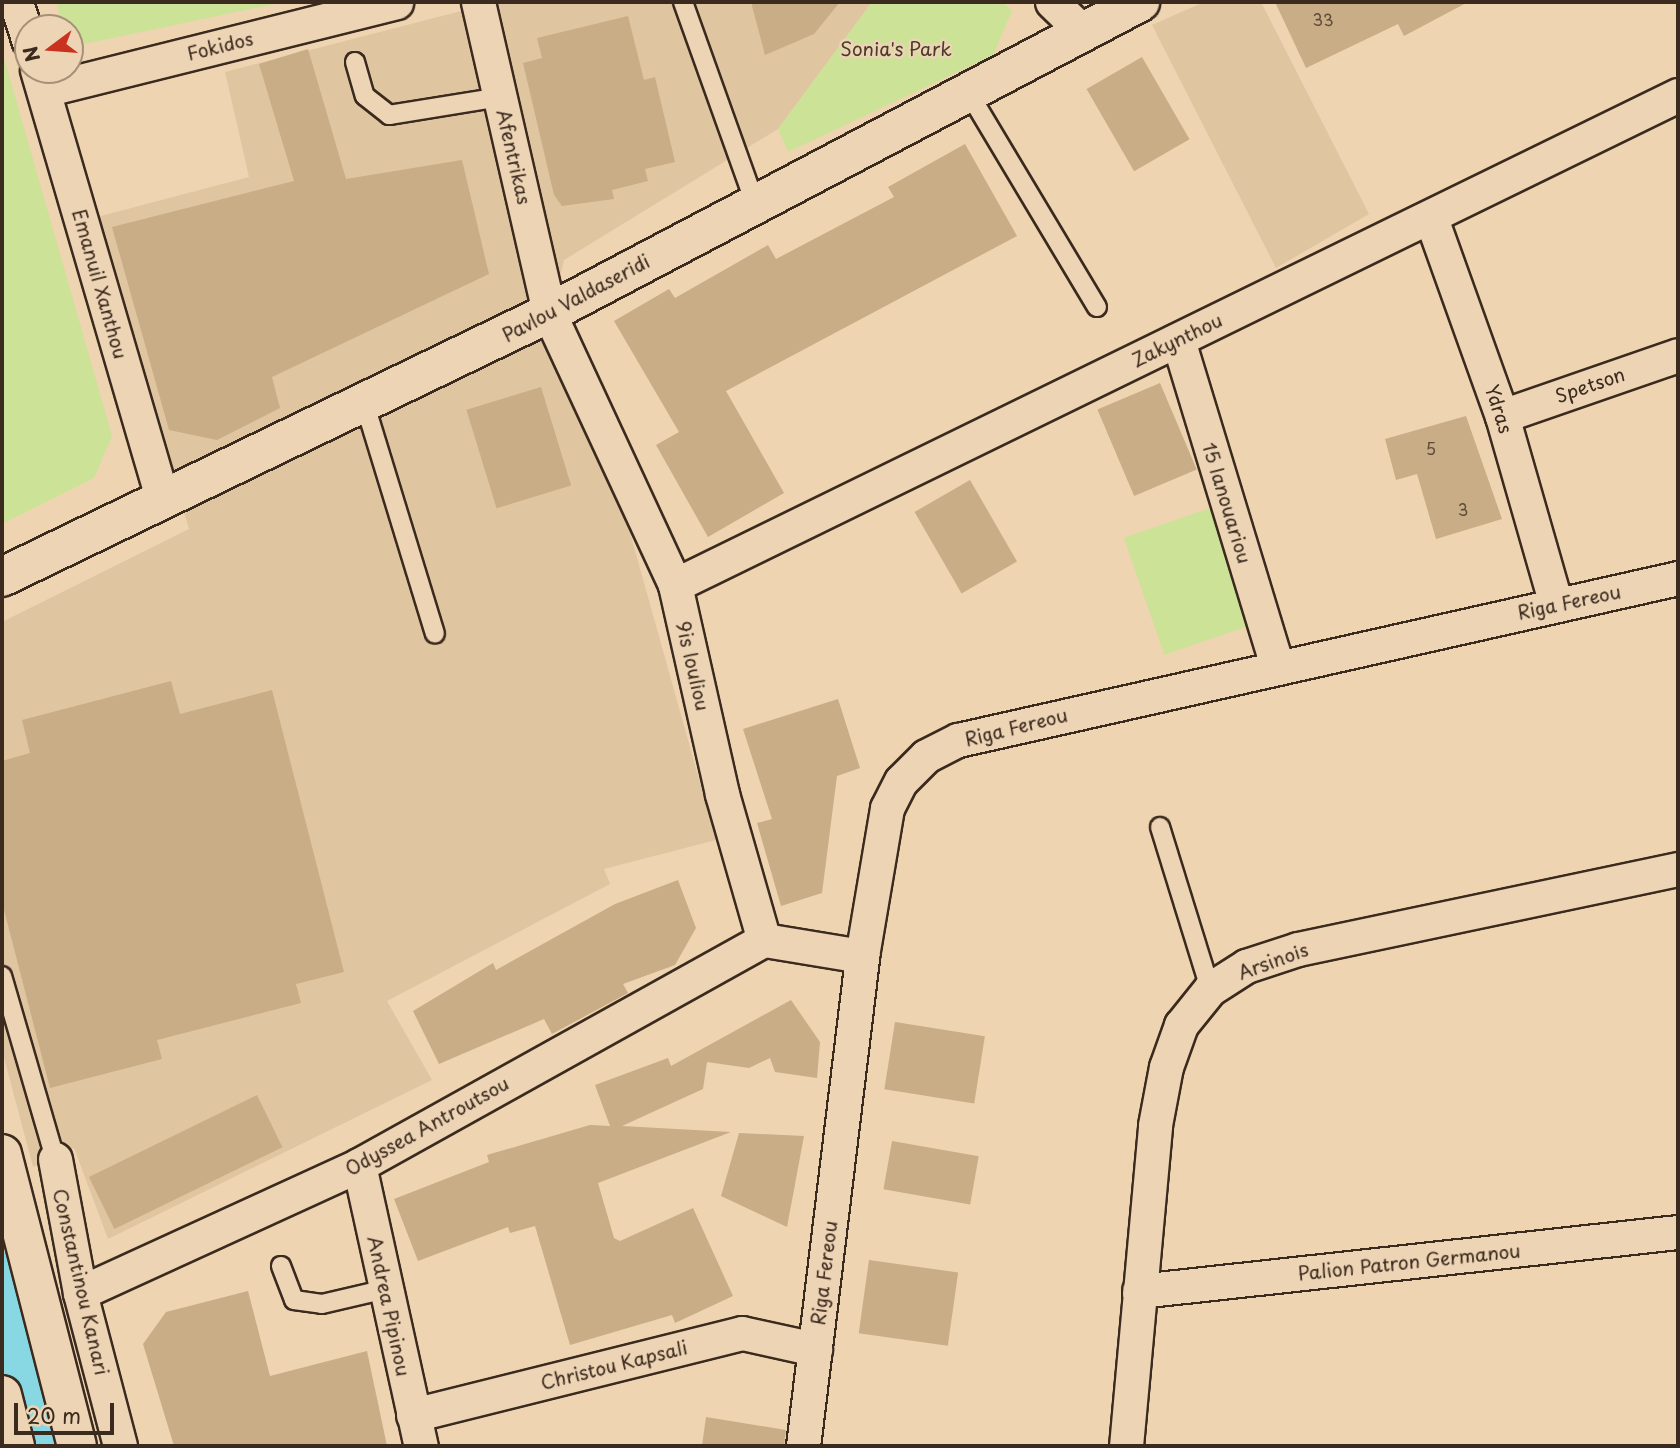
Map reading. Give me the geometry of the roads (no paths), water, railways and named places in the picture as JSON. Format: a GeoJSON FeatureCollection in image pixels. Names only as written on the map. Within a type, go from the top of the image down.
{"type":"FeatureCollection","features":[{"type":"Feature","properties":{"kind":"street","name":"Fokidos"},"geometry":{"type":"LineString","coordinates":[[84,71],[396,2]]}},
{"type":"Feature","properties":{"kind":"street","name":"Afentrikas"},"geometry":{"type":"LineString","coordinates":[[478,2],[550,313]]}},
{"type":"Feature","properties":{"kind":"street"},"geometry":{"type":"LineString","coordinates":[[1052,2],[1080,29]]}},
{"type":"Feature","properties":{"kind":"street","name":"Pavlou Valdaseridi"},"geometry":{"type":"LineString","coordinates":[[2,577],[162,498],[365,405],[550,313],[1080,29],[1140,2]]}},
{"type":"Feature","properties":{"kind":"street","name":"Emanuil Xanthou"},"geometry":{"type":"LineString","coordinates":[[42,84],[162,498]]}},
{"type":"Feature","properties":{"kind":"street","name":"Zakynthou"},"geometry":{"type":"LineString","coordinates":[[675,585],[1678,95]]}},
{"type":"Feature","properties":{"kind":"street","name":"Ydras"},"geometry":{"type":"LineString","coordinates":[[1431,218],[1503,416],[1556,604]]}},
{"type":"Feature","properties":{"kind":"street","name":"9is Iouliou"},"geometry":{"type":"LineString","coordinates":[[550,313],[675,585],[722,794],[764,940]]}},
{"type":"Feature","properties":{"kind":"street","name":"15 Ianouariou"},"geometry":{"type":"LineString","coordinates":[[1178,340],[1277,666]]}},
{"type":"Feature","properties":{"kind":"street","name":"Spetson"},"geometry":{"type":"LineString","coordinates":[[1503,416],[1678,355]]}},
{"type":"Feature","properties":{"kind":"street","name":"Riga Fereou"},"geometry":{"type":"LineString","coordinates":[[803,1446],[862,956],[887,808],[901,781],[926,756],[958,740],[1277,666],[1678,578]]}},
{"type":"Feature","properties":{"kind":"street","name":"Arsinois"},"geometry":{"type":"LineString","coordinates":[[1126,1446],[1139,1291],[1166,1067],[1181,1025],[1210,989],[1247,966],[1298,949],[1678,869]]}},
{"type":"Feature","properties":{"kind":"street"},"geometry":{"type":"LineString","coordinates":[[764,940],[862,956]]}},
{"type":"Feature","properties":{"kind":"street","name":"Odyssea Antroutsou"},"geometry":{"type":"LineString","coordinates":[[80,1293],[359,1165],[764,940]]}},
{"type":"Feature","properties":{"kind":"street"},"geometry":{"type":"LineString","coordinates":[[2,1154],[77,1446]]}},
{"type":"Feature","properties":{"kind":"street","name":"Constantinou Kanari"},"geometry":{"type":"LineString","coordinates":[[55,1159],[80,1293],[120,1446]]}},
{"type":"Feature","properties":{"kind":"street","name":"Andrea Pipinou"},"geometry":{"type":"LineString","coordinates":[[359,1165],[417,1431]]}},
{"type":"Feature","properties":{"kind":"street","name":"Palion Patron Germanou"},"geometry":{"type":"LineString","coordinates":[[1139,1291],[1677,1240]]}},
{"type":"Feature","properties":{"kind":"street","name":"Christou Kapsali"},"geometry":{"type":"LineString","coordinates":[[417,1431],[741,1333],[815,1349]]}},
{"type":"Feature","properties":{"kind":"street"},"geometry":{"type":"LineString","coordinates":[[2,1395],[15,1446]]}},
{"type":"Feature","properties":{"kind":"lane"},"geometry":{"type":"LineString","coordinates":[[683,2],[755,203]]}},
{"type":"Feature","properties":{"kind":"lane"},"geometry":{"type":"LineString","coordinates":[[355,62],[365,96],[389,115],[499,97]]}},
{"type":"Feature","properties":{"kind":"lane"},"geometry":{"type":"LineString","coordinates":[[967,90],[1097,307]]}},
{"type":"Feature","properties":{"kind":"lane"},"geometry":{"type":"LineString","coordinates":[[365,405],[435,634]]}},
{"type":"Feature","properties":{"kind":"lane"},"geometry":{"type":"LineString","coordinates":[[1160,828],[1210,989]]}},
{"type":"Feature","properties":{"kind":"lane"},"geometry":{"type":"LineString","coordinates":[[2,976],[55,1159]]}},
{"type":"Feature","properties":{"kind":"lane"},"geometry":{"type":"LineString","coordinates":[[281,1266],[294,1300],[322,1304],[386,1289]]}},
{"type":"Feature","properties":{"kind":"waterway"},"geometry":{"type":"LineString","coordinates":[[10,1281],[52,1446]]}},
{"type":"Feature","properties":{"kind":"park label","name":"Sonia's Park"},"geometry":{"type":"Point","coordinates":[896,49]}}]}
